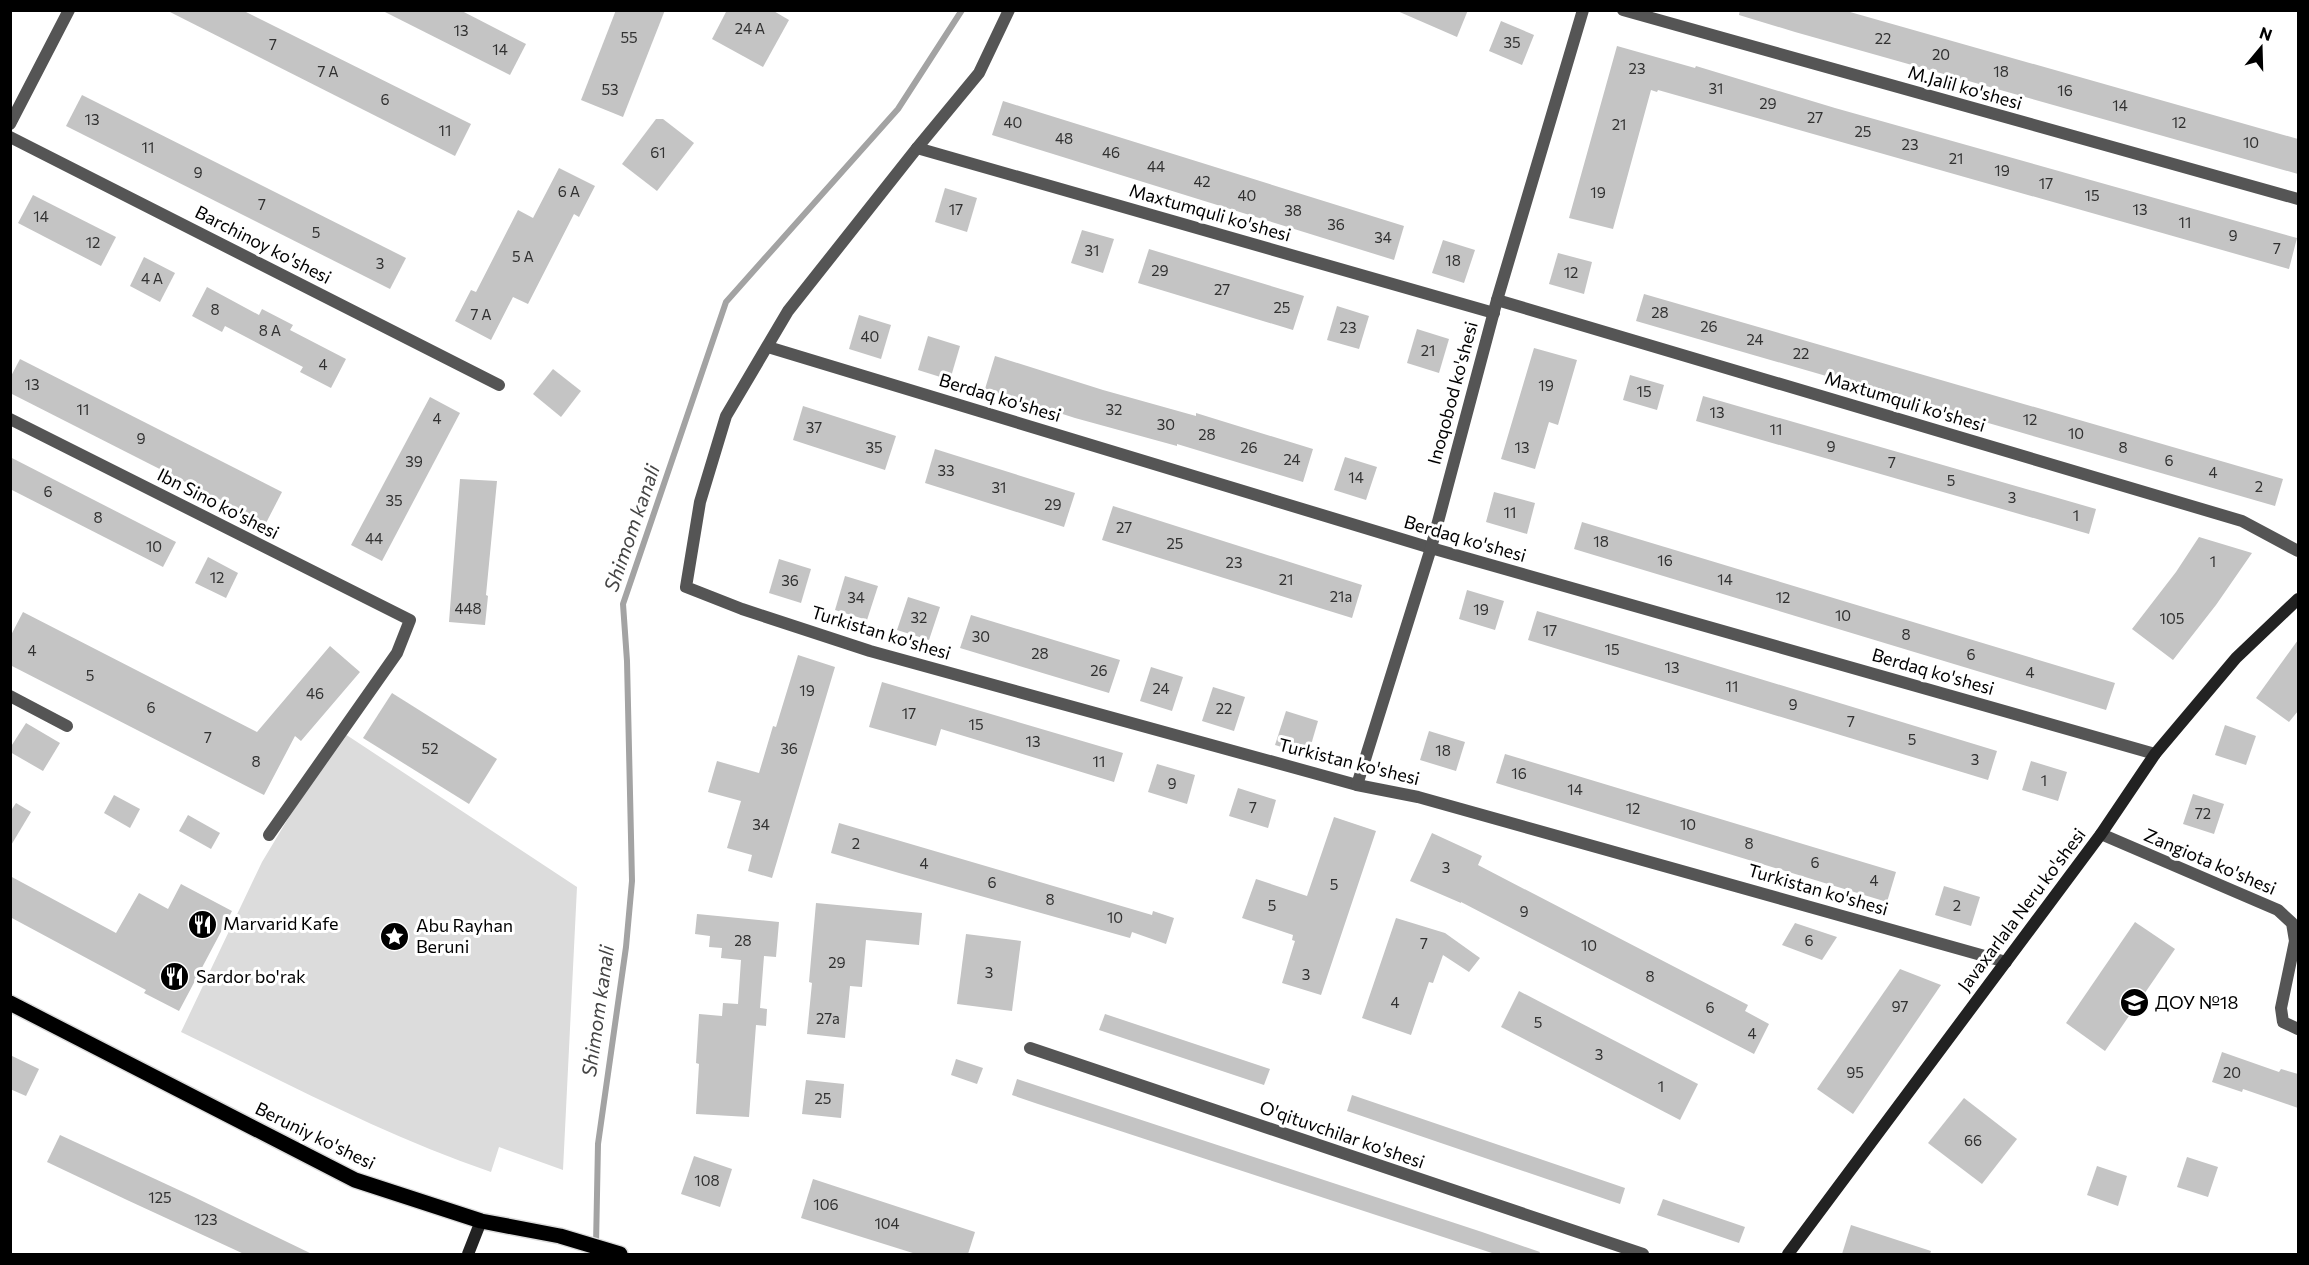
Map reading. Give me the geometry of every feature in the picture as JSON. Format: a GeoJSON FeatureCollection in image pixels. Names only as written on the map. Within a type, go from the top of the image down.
{"type":"FeatureCollection","features":[{"type":"Feature","properties":{"kind":"main road","name":"Beruniy ko'shesi"},"geometry":{"type":"LineString","coordinates":[[10,1003],[355,1180],[482,1221],[560,1236],[620,1254]]}},
{"type":"Feature","properties":{"kind":"street"},"geometry":{"type":"LineString","coordinates":[[10,124],[69,10]]}},
{"type":"Feature","properties":{"kind":"street"},"geometry":{"type":"LineString","coordinates":[[768,347],[788,311],[979,73],[1009,10]]}},
{"type":"Feature","properties":{"kind":"street","name":"Inoqobod ko'shesi"},"geometry":{"type":"LineString","coordinates":[[1357,785],[1431,548],[1497,300],[1583,10]]}},
{"type":"Feature","properties":{"kind":"street","name":"M.Jalil ko'shesi"},"geometry":{"type":"LineString","coordinates":[[1623,10],[2298,199]]}},
{"type":"Feature","properties":{"kind":"street","name":"Barchinoy ko'shesi"},"geometry":{"type":"LineString","coordinates":[[10,137],[499,385]]}},
{"type":"Feature","properties":{"kind":"street","name":"Maxtumquli ko'shesi"},"geometry":{"type":"LineString","coordinates":[[917,148],[1494,313]]}},
{"type":"Feature","properties":{"kind":"street","name":"Maxtumquli ko'shesi"},"geometry":{"type":"LineString","coordinates":[[1497,300],[2242,521],[2298,551]]}},
{"type":"Feature","properties":{"kind":"street","name":"Berdaq ko'shesi"},"geometry":{"type":"LineString","coordinates":[[768,347],[1431,548],[2155,754]]}},
{"type":"Feature","properties":{"kind":"street","name":"Turkistan ko'shesi"},"geometry":{"type":"LineString","coordinates":[[768,347],[726,416],[700,502],[686,587],[742,609],[870,651],[1357,785],[1418,797],[2006,962]]}},
{"type":"Feature","properties":{"kind":"street","name":"Ibn Sino ko'shesi"},"geometry":{"type":"LineString","coordinates":[[10,420],[410,620],[391,661],[269,835]]}},
{"type":"Feature","properties":{"kind":"street","name":"Javaxarlala Neru ko'shesi"},"geometry":{"type":"LineString","coordinates":[[1788,1254],[2101,834],[2155,754],[2236,658],[2298,599]]}},
{"type":"Feature","properties":{"kind":"street"},"geometry":{"type":"LineString","coordinates":[[10,696],[67,726]]}},
{"type":"Feature","properties":{"kind":"street","name":"Zangiota ko'shesi"},"geometry":{"type":"LineString","coordinates":[[2101,834],[2278,910],[2292,923],[2295,941],[2281,1008],[2283,1022],[2298,1029]]}},
{"type":"Feature","properties":{"kind":"street","name":"O'qituvchilar ko'shesi"},"geometry":{"type":"LineString","coordinates":[[1030,1048],[1643,1254]]}},
{"type":"Feature","properties":{"kind":"street"},"geometry":{"type":"LineString","coordinates":[[468,1254],[482,1221]]}},
{"type":"Feature","properties":{"kind":"shaded area"},"geometry":{"type":"Polygon","coordinates":[[[345,734],[577,887],[563,1170],[499,1147],[491,1172],[372,1124],[181,1032],[262,862],[289,817],[345,734]]]}},
{"type":"Feature","properties":{"kind":"building"},"geometry":{"type":"Polygon","coordinates":[[[166,10],[242,10],[471,124],[455,156],[166,10]]]}},
{"type":"Feature","properties":{"kind":"building"},"geometry":{"type":"Polygon","coordinates":[[[381,10],[460,10],[526,44],[510,75],[381,10]]]}},
{"type":"Feature","properties":{"kind":"building"},"geometry":{"type":"Polygon","coordinates":[[[616,10],[665,10],[623,117],[581,100],[616,10]]]}},
{"type":"Feature","properties":{"kind":"building"},"geometry":{"type":"Polygon","coordinates":[[[727,10],[772,10],[789,20],[763,67],[712,39],[727,10]]]}},
{"type":"Feature","properties":{"kind":"building"},"geometry":{"type":"Polygon","coordinates":[[[1395,10],[1468,10],[1457,37],[1395,10]]]}},
{"type":"Feature","properties":{"kind":"building"},"geometry":{"type":"Polygon","coordinates":[[[1740,10],[1843,10],[2298,139],[2298,174],[1795,32],[1739,15],[1740,10]]]}},
{"type":"Feature","properties":{"kind":"building"},"geometry":{"type":"Polygon","coordinates":[[[1501,21],[1534,35],[1522,65],[1489,51],[1501,21]]]}},
{"type":"Feature","properties":{"kind":"building"},"geometry":{"type":"Polygon","coordinates":[[[1617,46],[1695,68],[1696,66],[1835,108],[2297,238],[2289,269],[1658,90],[1657,92],[1651,90],[1613,229],[1569,218],[1617,46]]]}},
{"type":"Feature","properties":{"kind":"building"},"geometry":{"type":"Polygon","coordinates":[[[82,95],[406,258],[390,289],[66,126],[82,95]]]}},
{"type":"Feature","properties":{"kind":"building"},"geometry":{"type":"Polygon","coordinates":[[[1003,101],[1404,226],[1394,260],[992,135],[1003,101]]]}},
{"type":"Feature","properties":{"kind":"building"},"geometry":{"type":"Polygon","coordinates":[[[656,119],[663,119],[694,143],[657,191],[622,164],[656,119]]]}},
{"type":"Feature","properties":{"kind":"building"},"geometry":{"type":"Polygon","coordinates":[[[559,168],[595,186],[579,217],[574,214],[528,304],[513,297],[491,340],[455,321],[471,290],[476,292],[518,210],[533,218],[559,168]]]}},
{"type":"Feature","properties":{"kind":"building"},"geometry":{"type":"Polygon","coordinates":[[[945,188],[977,198],[967,232],[935,222],[945,188]]]}},
{"type":"Feature","properties":{"kind":"building"},"geometry":{"type":"Polygon","coordinates":[[[33,195],[116,237],[101,266],[18,223],[33,195]]]}},
{"type":"Feature","properties":{"kind":"building"},"geometry":{"type":"Polygon","coordinates":[[[1082,230],[1114,239],[1103,273],[1071,263],[1082,230]]]}},
{"type":"Feature","properties":{"kind":"building"},"geometry":{"type":"Polygon","coordinates":[[[1443,240],[1475,250],[1464,283],[1432,273],[1443,240]]]}},
{"type":"Feature","properties":{"kind":"building"},"geometry":{"type":"Polygon","coordinates":[[[1149,249],[1304,296],[1293,330],[1138,283],[1149,249]]]}},
{"type":"Feature","properties":{"kind":"building"},"geometry":{"type":"Polygon","coordinates":[[[1558,253],[1592,262],[1584,294],[1549,284],[1558,253]]]}},
{"type":"Feature","properties":{"kind":"building"},"geometry":{"type":"Polygon","coordinates":[[[144,257],[175,273],[160,302],[130,286],[144,257]]]}},
{"type":"Feature","properties":{"kind":"building"},"geometry":{"type":"Polygon","coordinates":[[[207,287],[259,315],[262,309],[293,325],[290,330],[346,359],[331,388],[300,372],[303,367],[225,326],[222,332],[192,316],[207,287]]]}},
{"type":"Feature","properties":{"kind":"building"},"geometry":{"type":"Polygon","coordinates":[[[1644,294],[2283,479],[2275,506],[1636,321],[1644,294]]]}},
{"type":"Feature","properties":{"kind":"building"},"geometry":{"type":"Polygon","coordinates":[[[1337,306],[1369,316],[1359,349],[1327,340],[1337,306]]]}},
{"type":"Feature","properties":{"kind":"building"},"geometry":{"type":"Polygon","coordinates":[[[859,315],[891,325],[881,359],[849,349],[859,315]]]}},
{"type":"Feature","properties":{"kind":"building"},"geometry":{"type":"Polygon","coordinates":[[[1417,329],[1449,339],[1439,373],[1407,363],[1417,329]]]}},
{"type":"Feature","properties":{"kind":"building"},"geometry":{"type":"Polygon","coordinates":[[[928,336],[960,346],[950,380],[918,370],[928,336]]]}},
{"type":"Feature","properties":{"kind":"building"},"geometry":{"type":"Polygon","coordinates":[[[1534,348],[1577,360],[1558,425],[1549,422],[1535,469],[1501,459],[1534,348]]]}},
{"type":"Feature","properties":{"kind":"building"},"geometry":{"type":"Polygon","coordinates":[[[995,356],[1103,390],[1196,416],[1196,413],[1313,449],[1303,482],[1177,444],[1177,446],[1075,418],[985,389],[995,356]]]}},
{"type":"Feature","properties":{"kind":"building"},"geometry":{"type":"Polygon","coordinates":[[[20,359],[282,492],[266,523],[10,393],[10,378],[20,359]]]}},
{"type":"Feature","properties":{"kind":"building"},"geometry":{"type":"Polygon","coordinates":[[[553,369],[581,391],[561,417],[533,394],[553,369]]]}},
{"type":"Feature","properties":{"kind":"building"},"geometry":{"type":"Polygon","coordinates":[[[1630,375],[1664,385],[1657,410],[1623,400],[1630,375]]]}},
{"type":"Feature","properties":{"kind":"building"},"geometry":{"type":"Polygon","coordinates":[[[1703,396],[2096,509],[2089,534],[1696,421],[1703,396]]]}},
{"type":"Feature","properties":{"kind":"building"},"geometry":{"type":"Polygon","coordinates":[[[430,397],[460,413],[382,561],[351,545],[430,397]]]}},
{"type":"Feature","properties":{"kind":"building"},"geometry":{"type":"Polygon","coordinates":[[[803,406],[896,436],[885,470],[793,440],[803,406]]]}},
{"type":"Feature","properties":{"kind":"building"},"geometry":{"type":"Polygon","coordinates":[[[935,449],[1075,493],[1064,527],[925,483],[935,449]]]}},
{"type":"Feature","properties":{"kind":"building"},"geometry":{"type":"Polygon","coordinates":[[[10,457],[176,542],[163,567],[10,489],[10,457]]]}},
{"type":"Feature","properties":{"kind":"building"},"geometry":{"type":"Polygon","coordinates":[[[1345,457],[1377,467],[1366,500],[1334,490],[1345,457]]]}},
{"type":"Feature","properties":{"kind":"building"},"geometry":{"type":"Polygon","coordinates":[[[460,479],[497,481],[485,625],[449,622],[460,479]]]}},
{"type":"Feature","properties":{"kind":"building"},"geometry":{"type":"Polygon","coordinates":[[[1494,492],[1535,503],[1527,534],[1486,522],[1494,492]]]}},
{"type":"Feature","properties":{"kind":"building"},"geometry":{"type":"Polygon","coordinates":[[[1113,506],[1362,585],[1352,618],[1102,540],[1113,506]]]}},
{"type":"Feature","properties":{"kind":"building"},"geometry":{"type":"Polygon","coordinates":[[[1582,522],[2115,683],[2106,710],[1574,549],[1582,522]]]}},
{"type":"Feature","properties":{"kind":"building"},"geometry":{"type":"Polygon","coordinates":[[[2199,537],[2252,553],[2216,605],[2173,660],[2132,629],[2176,572],[2199,537]]]}},
{"type":"Feature","properties":{"kind":"building"},"geometry":{"type":"Polygon","coordinates":[[[208,557],[238,573],[226,598],[195,583],[208,557]]]}},
{"type":"Feature","properties":{"kind":"building"},"geometry":{"type":"Polygon","coordinates":[[[779,559],[811,569],[801,603],[769,593],[779,559]]]}},
{"type":"Feature","properties":{"kind":"building"},"geometry":{"type":"Polygon","coordinates":[[[845,576],[878,586],[867,620],[835,610],[845,576]]]}},
{"type":"Feature","properties":{"kind":"building"},"geometry":{"type":"Polygon","coordinates":[[[1467,590],[1504,601],[1495,630],[1459,619],[1467,590]]]}},
{"type":"Feature","properties":{"kind":"building"},"geometry":{"type":"Polygon","coordinates":[[[908,597],[940,607],[929,640],[897,630],[908,597]]]}},
{"type":"Feature","properties":{"kind":"building"},"geometry":{"type":"Polygon","coordinates":[[[1537,611],[1997,751],[1988,780],[1528,640],[1537,611]]]}},
{"type":"Feature","properties":{"kind":"building"},"geometry":{"type":"Polygon","coordinates":[[[23,612],[257,732],[330,646],[360,672],[301,741],[295,736],[264,795],[10,665],[10,637],[23,612]]]}},
{"type":"Feature","properties":{"kind":"building"},"geometry":{"type":"Polygon","coordinates":[[[971,615],[1120,660],[1109,693],[960,648],[971,615]]]}},
{"type":"Feature","properties":{"kind":"building"},"geometry":{"type":"Polygon","coordinates":[[[2298,640],[2298,711],[2289,722],[2256,698],[2298,640]]]}},
{"type":"Feature","properties":{"kind":"building"},"geometry":{"type":"Polygon","coordinates":[[[798,655],[835,667],[772,878],[748,871],[752,855],[727,848],[741,801],[708,792],[717,761],[759,773],[798,655]]]}},
{"type":"Feature","properties":{"kind":"building"},"geometry":{"type":"Polygon","coordinates":[[[1151,667],[1183,677],[1172,711],[1140,701],[1151,667]]]}},
{"type":"Feature","properties":{"kind":"building"},"geometry":{"type":"Polygon","coordinates":[[[882,682],[1123,753],[1114,782],[941,729],[936,746],[869,727],[882,682]]]}},
{"type":"Feature","properties":{"kind":"building"},"geometry":{"type":"Polygon","coordinates":[[[1213,687],[1245,697],[1234,731],[1202,721],[1213,687]]]}},
{"type":"Feature","properties":{"kind":"building"},"geometry":{"type":"Polygon","coordinates":[[[392,693],[497,759],[469,804],[363,738],[392,693]]]}},
{"type":"Feature","properties":{"kind":"building"},"geometry":{"type":"Polygon","coordinates":[[[1286,711],[1318,721],[1308,755],[1275,745],[1286,711]]]}},
{"type":"Feature","properties":{"kind":"building"},"geometry":{"type":"Polygon","coordinates":[[[26,723],[60,743],[43,771],[10,752],[10,748],[26,723]]]}},
{"type":"Feature","properties":{"kind":"building"},"geometry":{"type":"Polygon","coordinates":[[[2225,725],[2256,736],[2246,765],[2215,755],[2225,725]]]}},
{"type":"Feature","properties":{"kind":"building"},"geometry":{"type":"Polygon","coordinates":[[[1429,731],[1465,742],[1456,771],[1420,760],[1429,731]]]}},
{"type":"Feature","properties":{"kind":"building"},"geometry":{"type":"Polygon","coordinates":[[[1505,754],[1896,872],[1887,902],[1496,783],[1505,754]]]}},
{"type":"Feature","properties":{"kind":"building"},"geometry":{"type":"Polygon","coordinates":[[[2031,761],[2067,772],[2058,801],[2022,790],[2031,761]]]}},
{"type":"Feature","properties":{"kind":"building"},"geometry":{"type":"Polygon","coordinates":[[[1157,764],[1195,775],[1187,804],[1148,792],[1157,764]]]}},
{"type":"Feature","properties":{"kind":"building"},"geometry":{"type":"Polygon","coordinates":[[[1238,788],[1276,800],[1268,828],[1229,816],[1238,788]]]}},
{"type":"Feature","properties":{"kind":"building"},"geometry":{"type":"Polygon","coordinates":[[[2193,794],[2224,804],[2214,834],[2183,824],[2193,794]]]}},
{"type":"Feature","properties":{"kind":"building"},"geometry":{"type":"Polygon","coordinates":[[[114,795],[140,809],[130,828],[104,813],[114,795]]]}},
{"type":"Feature","properties":{"kind":"building"},"geometry":{"type":"Polygon","coordinates":[[[16,803],[31,812],[10,847],[10,812],[16,803]]]}},
{"type":"Feature","properties":{"kind":"building"},"geometry":{"type":"Polygon","coordinates":[[[188,815],[220,833],[211,849],[179,831],[188,815]]]}},
{"type":"Feature","properties":{"kind":"building"},"geometry":{"type":"Polygon","coordinates":[[[1334,817],[1376,831],[1321,995],[1282,983],[1295,941],[1292,940],[1293,935],[1242,918],[1256,879],[1307,896],[1334,817]]]}},
{"type":"Feature","properties":{"kind":"building"},"geometry":{"type":"Polygon","coordinates":[[[839,823],[1152,915],[1153,911],[1174,918],[1166,944],[1132,932],[1130,938],[831,853],[839,823]]]}},
{"type":"Feature","properties":{"kind":"building"},"geometry":{"type":"Polygon","coordinates":[[[1432,833],[1482,856],[1478,865],[1748,1005],[1745,1011],[1769,1024],[1754,1054],[1461,902],[1410,881],[1432,833]]]}},
{"type":"Feature","properties":{"kind":"building"},"geometry":{"type":"Polygon","coordinates":[[[10,876],[116,933],[139,893],[168,909],[181,884],[232,911],[179,1011],[144,993],[146,990],[10,917],[10,876]]]}},
{"type":"Feature","properties":{"kind":"building"},"geometry":{"type":"Polygon","coordinates":[[[1944,886],[1980,897],[1971,926],[1935,915],[1944,886]]]}},
{"type":"Feature","properties":{"kind":"building"},"geometry":{"type":"Polygon","coordinates":[[[816,903],[922,913],[919,945],[866,940],[862,987],[850,986],[845,1038],[807,1034],[816,903]]]}},
{"type":"Feature","properties":{"kind":"building"},"geometry":{"type":"Polygon","coordinates":[[[697,914],[779,922],[776,957],[764,956],[760,1008],[767,1009],[766,1026],[756,1025],[749,1117],[696,1114],[699,1014],[722,1016],[723,1003],[738,1004],[741,960],[721,958],[722,948],[709,947],[710,936],[695,934],[697,914]]]}},
{"type":"Feature","properties":{"kind":"building"},"geometry":{"type":"Polygon","coordinates":[[[1396,918],[1445,933],[1480,958],[1469,972],[1443,955],[1433,983],[1429,982],[1411,1035],[1362,1018],[1396,918]]]}},
{"type":"Feature","properties":{"kind":"building"},"geometry":{"type":"Polygon","coordinates":[[[2135,922],[2175,949],[2105,1051],[2066,1023],[2135,922]]]}},
{"type":"Feature","properties":{"kind":"building"},"geometry":{"type":"Polygon","coordinates":[[[1795,923],[1837,937],[1822,960],[1782,945],[1795,923]]]}},
{"type":"Feature","properties":{"kind":"building"},"geometry":{"type":"Polygon","coordinates":[[[966,934],[1021,941],[1012,1011],[957,1004],[966,934]]]}},
{"type":"Feature","properties":{"kind":"building"},"geometry":{"type":"Polygon","coordinates":[[[1900,969],[1941,985],[1853,1114],[1817,1089],[1900,969]]]}},
{"type":"Feature","properties":{"kind":"building"},"geometry":{"type":"Polygon","coordinates":[[[1519,991],[1698,1084],[1680,1120],[1501,1027],[1519,991]]]}},
{"type":"Feature","properties":{"kind":"building"},"geometry":{"type":"Polygon","coordinates":[[[1105,1014],[1270,1069],[1264,1085],[1099,1030],[1105,1014]]]}},
{"type":"Feature","properties":{"kind":"building"},"geometry":{"type":"Polygon","coordinates":[[[2222,1052],[2279,1072],[2281,1069],[2298,1074],[2298,1108],[2243,1089],[2242,1092],[2212,1082],[2222,1052]]]}},
{"type":"Feature","properties":{"kind":"building"},"geometry":{"type":"Polygon","coordinates":[[[10,1055],[39,1069],[26,1096],[10,1089],[10,1055]]]}},
{"type":"Feature","properties":{"kind":"building"},"geometry":{"type":"Polygon","coordinates":[[[956,1059],[983,1068],[977,1084],[951,1075],[956,1059]]]}},
{"type":"Feature","properties":{"kind":"building"},"geometry":{"type":"Polygon","coordinates":[[[1017,1079],[1540,1252],[1539,1254],[1495,1254],[1038,1104],[1012,1095],[1017,1079]]]}},
{"type":"Feature","properties":{"kind":"building"},"geometry":{"type":"Polygon","coordinates":[[[806,1080],[844,1084],[841,1118],[802,1114],[806,1080]]]}},
{"type":"Feature","properties":{"kind":"building"},"geometry":{"type":"Polygon","coordinates":[[[1352,1095],[1625,1188],[1620,1204],[1347,1111],[1352,1095]]]}},
{"type":"Feature","properties":{"kind":"building"},"geometry":{"type":"Polygon","coordinates":[[[1964,1098],[2017,1139],[1982,1184],[1928,1143],[1964,1098]]]}},
{"type":"Feature","properties":{"kind":"building"},"geometry":{"type":"Polygon","coordinates":[[[60,1135],[312,1254],[244,1254],[127,1200],[47,1162],[60,1135]]]}},
{"type":"Feature","properties":{"kind":"building"},"geometry":{"type":"Polygon","coordinates":[[[694,1156],[732,1169],[720,1207],[681,1194],[694,1156]]]}},
{"type":"Feature","properties":{"kind":"building"},"geometry":{"type":"Polygon","coordinates":[[[2187,1157],[2218,1167],[2208,1197],[2177,1187],[2187,1157]]]}},
{"type":"Feature","properties":{"kind":"building"},"geometry":{"type":"Polygon","coordinates":[[[2097,1166],[2127,1176],[2118,1206],[2087,1195],[2097,1166]]]}},
{"type":"Feature","properties":{"kind":"building"},"geometry":{"type":"Polygon","coordinates":[[[813,1179],[975,1232],[968,1254],[916,1254],[801,1218],[813,1179]]]}},
{"type":"Feature","properties":{"kind":"building"},"geometry":{"type":"Polygon","coordinates":[[[1663,1199],[1745,1227],[1739,1243],[1657,1215],[1663,1199]]]}},
{"type":"Feature","properties":{"kind":"building"},"geometry":{"type":"Polygon","coordinates":[[[1851,1225],[1931,1251],[1930,1254],[1842,1254],[1851,1225]]]}},
{"type":"Feature","properties":{"kind":"waterway","name":"Shimom kanali"},"geometry":{"type":"LineString","coordinates":[[596,1245],[598,1144],[626,947],[632,881],[627,661],[623,604],[726,302],[898,109],[962,10]]}},
{"type":"Feature","properties":{"kind":"place","name":"Marvarid Kafe"},"geometry":{"type":"Point","coordinates":[202,924]}},
{"type":"Feature","properties":{"kind":"place","name":"Abu Rayhan Beruni"},"geometry":{"type":"Point","coordinates":[395,936]}},
{"type":"Feature","properties":{"kind":"place","name":"Sardor bo'rak"},"geometry":{"type":"Point","coordinates":[175,977]}},
{"type":"Feature","properties":{"kind":"place","name":"ДОУ №18"},"geometry":{"type":"Point","coordinates":[2134,1003]}}]}
